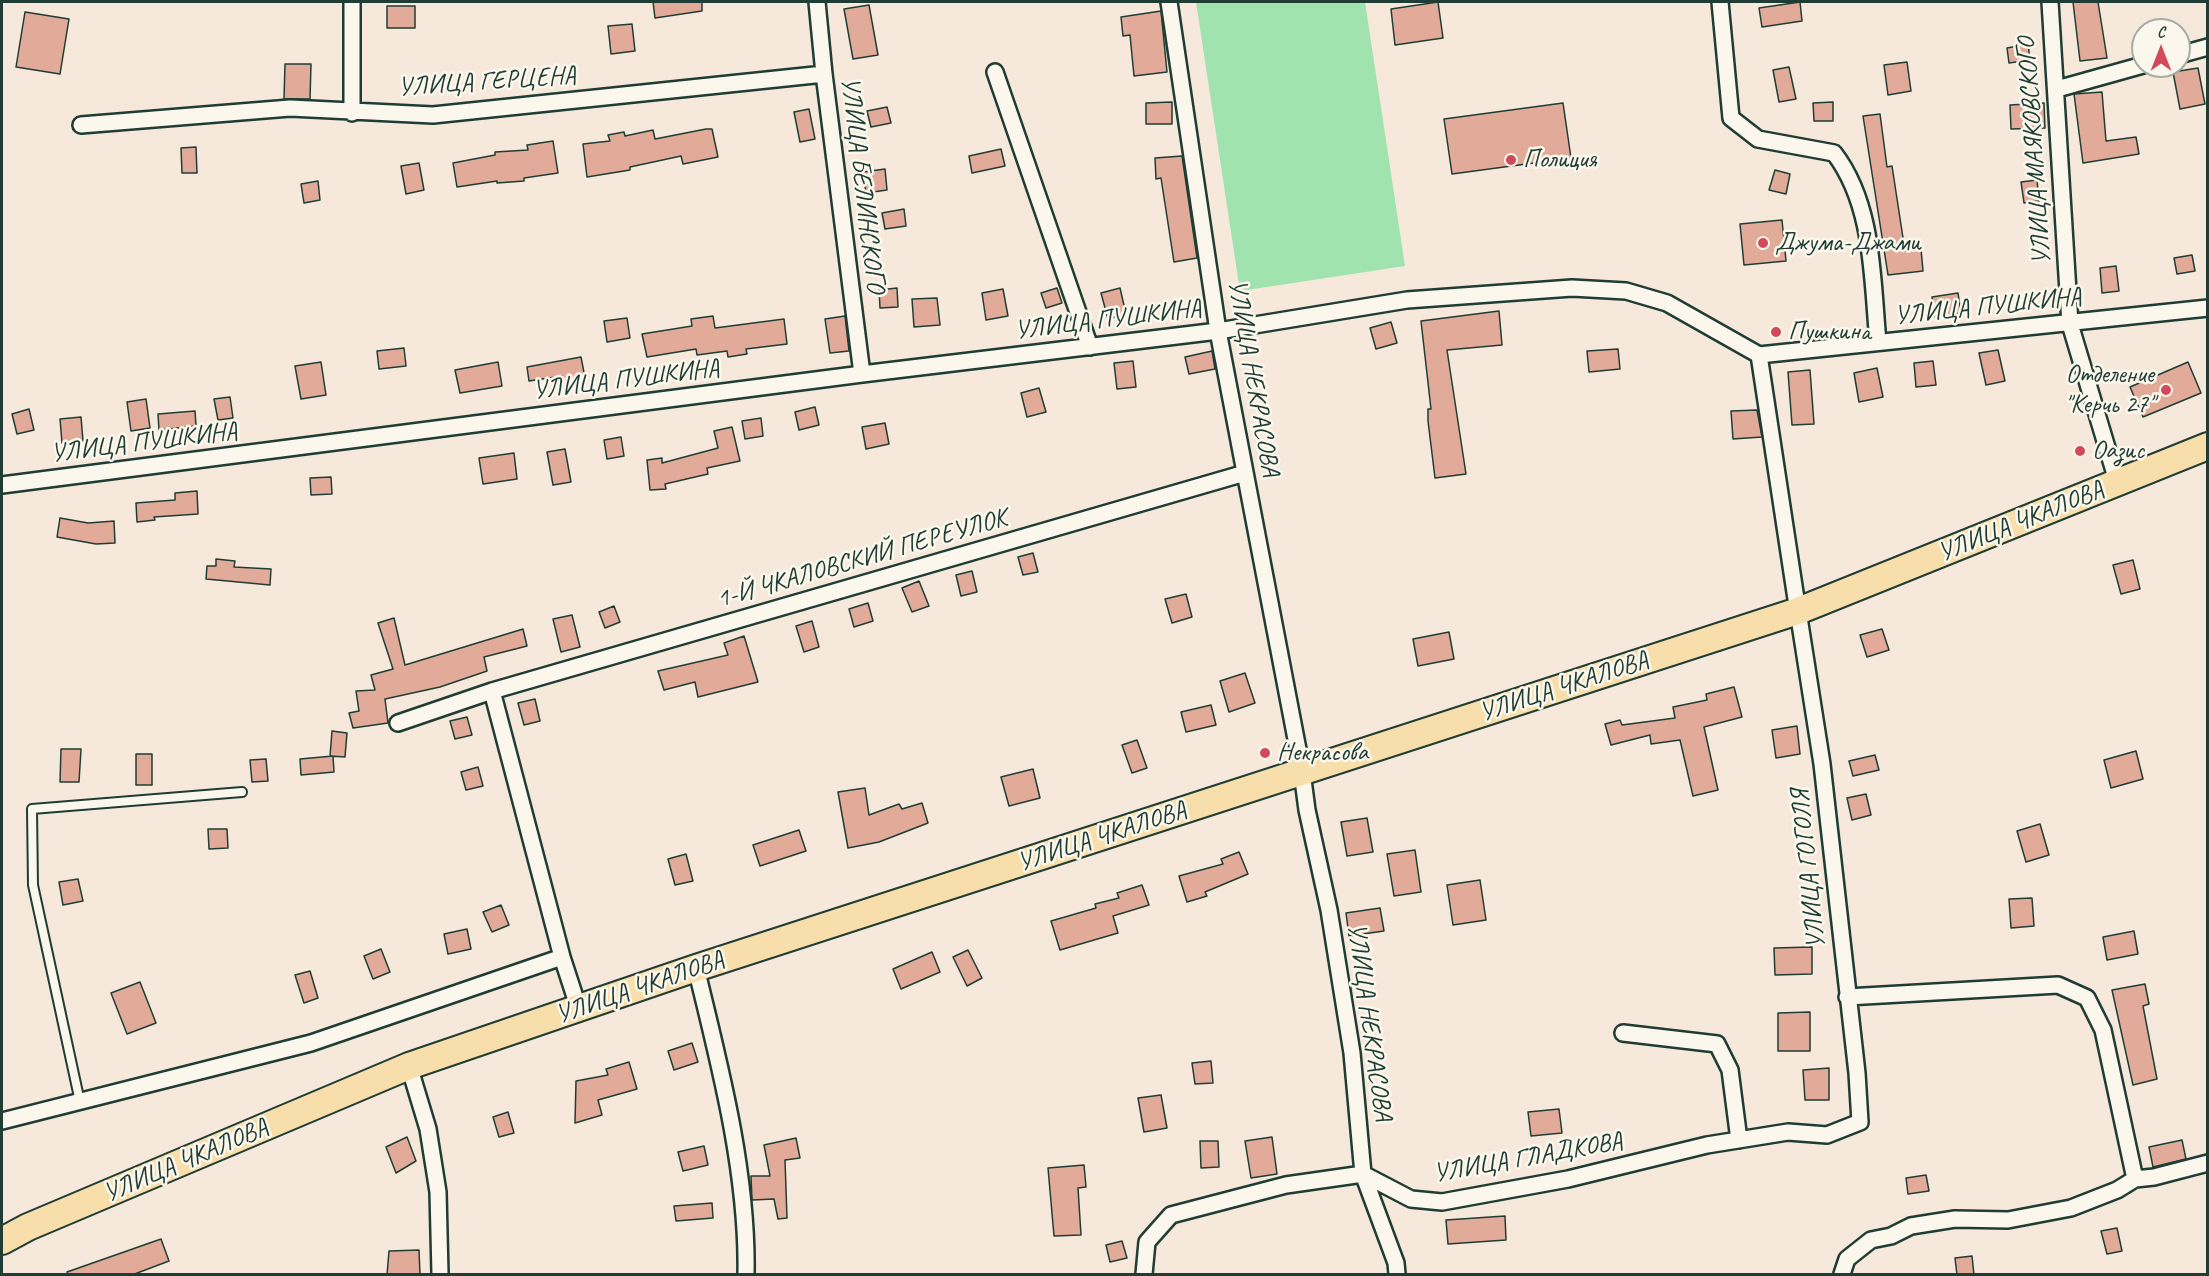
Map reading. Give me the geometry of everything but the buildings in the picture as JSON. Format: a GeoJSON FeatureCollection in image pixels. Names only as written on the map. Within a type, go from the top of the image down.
{"type":"FeatureCollection","features":[{"type":"Feature","properties":{"kind":"main road","name":"УЛИЦА ЧКАЛОВА"},"geometry":{"type":"LineString","coordinates":[[2117,477],[2208,433]]}},
{"type":"Feature","properties":{"kind":"main road","name":"УЛИЦА ЧКАЛОВА"},"geometry":{"type":"LineString","coordinates":[[2,1228],[406,1060],[694,962],[1797,605],[2117,477],[2208,446]]}},
{"type":"Feature","properties":{"kind":"main road","name":"УЛИЦА ЧКАЛОВА"},"geometry":{"type":"LineString","coordinates":[[2,1241],[28,1227],[406,1060]]}},
{"type":"Feature","properties":{"kind":"street"},"geometry":{"type":"LineString","coordinates":[[352,2],[352,113]]}},
{"type":"Feature","properties":{"kind":"street","name":"УЛИЦА БЕЛИНСКОГО"},"geometry":{"type":"LineString","coordinates":[[817,2],[824,75],[862,374]]}},
{"type":"Feature","properties":{"kind":"street","name":"УЛИЦА НЕКРАСОВА"},"geometry":{"type":"LineString","coordinates":[[1169,2],[1218,331],[1301,766],[1307,810],[1329,910],[1350,1042],[1363,1174],[1396,1263],[1397,1275]]}},
{"type":"Feature","properties":{"kind":"street"},"geometry":{"type":"LineString","coordinates":[[1720,2],[1731,118],[1758,140],[1834,153],[1845,168],[1859,198],[1871,267],[1878,342]]}},
{"type":"Feature","properties":{"kind":"street","name":"УЛИЦА МАЯКОВСКОГО"},"geometry":{"type":"LineString","coordinates":[[2050,2],[2070,324],[2117,477]]}},
{"type":"Feature","properties":{"kind":"street"},"geometry":{"type":"LineString","coordinates":[[2191,52],[2208,47]]}},
{"type":"Feature","properties":{"kind":"street"},"geometry":{"type":"LineString","coordinates":[[2057,89],[2131,68]]}},
{"type":"Feature","properties":{"kind":"street"},"geometry":{"type":"LineString","coordinates":[[995,72],[1090,346]]}},
{"type":"Feature","properties":{"kind":"street","name":"УЛИЦА ГЕРЦЕНА"},"geometry":{"type":"LineString","coordinates":[[81,125],[290,108],[352,113],[433,115],[824,75]]}},
{"type":"Feature","properties":{"kind":"street","name":"УЛИЦА ПУШКИНА"},"geometry":{"type":"LineString","coordinates":[[2,486],[862,374],[1218,331],[1407,300],[1572,288],[1626,291],[1667,303],[1759,355],[2208,308]]}},
{"type":"Feature","properties":{"kind":"street","name":"УЛИЦА ГОГОЛЯ"},"geometry":{"type":"LineString","coordinates":[[1759,355],[1822,764],[1860,1122]]}},
{"type":"Feature","properties":{"kind":"street","name":"1-Й ЧКАЛОВСКИЙ ПЕРЕУЛОК"},"geometry":{"type":"LineString","coordinates":[[398,723],[492,691],[1245,473]]}},
{"type":"Feature","properties":{"kind":"street"},"geometry":{"type":"LineString","coordinates":[[492,691],[562,957],[577,1003]]}},
{"type":"Feature","properties":{"kind":"street"},"geometry":{"type":"LineString","coordinates":[[2,1121],[311,1043],[562,957]]}},
{"type":"Feature","properties":{"kind":"street"},"geometry":{"type":"LineString","coordinates":[[694,962],[733,1135],[746,1247],[746,1275]]}},
{"type":"Feature","properties":{"kind":"street"},"geometry":{"type":"LineString","coordinates":[[1847,997],[2058,985],[2087,998],[2103,1030],[2135,1179]]}},
{"type":"Feature","properties":{"kind":"street"},"geometry":{"type":"LineString","coordinates":[[1623,1033],[1717,1044],[1730,1070],[1739,1140]]}},
{"type":"Feature","properties":{"kind":"street"},"geometry":{"type":"LineString","coordinates":[[406,1060],[428,1129],[438,1192],[440,1275]]}},
{"type":"Feature","properties":{"kind":"street","name":"УЛИЦА ГЛАДКОВА"},"geometry":{"type":"LineString","coordinates":[[1363,1174],[1411,1199],[1442,1202],[1569,1179],[1739,1140],[1788,1132],[1827,1135],[1860,1122]]}},
{"type":"Feature","properties":{"kind":"street"},"geometry":{"type":"LineString","coordinates":[[1842,1275],[1847,1259],[1871,1240],[1891,1236],[1911,1226],[1955,1219],[2008,1220],[2071,1208],[2117,1190],[2135,1179],[2154,1177],[2208,1163]]}},
{"type":"Feature","properties":{"kind":"street"},"geometry":{"type":"LineString","coordinates":[[1144,1275],[1147,1242],[1171,1215],[1286,1185],[1363,1174]]}},
{"type":"Feature","properties":{"kind":"lane"},"geometry":{"type":"LineString","coordinates":[[80,1102],[33,885],[32,809],[242,792]]}},
{"type":"Feature","properties":{"kind":"green space"},"geometry":{"type":"Polygon","coordinates":[[[1196,2],[1365,2],[1405,266],[1240,291],[1196,2]]]}},
{"type":"Feature","properties":{"kind":"place","name":"Полиция"},"geometry":{"type":"Point","coordinates":[1511,160]}},
{"type":"Feature","properties":{"kind":"place","name":"Джума-Джами"},"geometry":{"type":"Point","coordinates":[1763,243]}},
{"type":"Feature","properties":{"kind":"place","name":"Пушкина"},"geometry":{"type":"Point","coordinates":[1776,332]}},
{"type":"Feature","properties":{"kind":"place","name":"Отделение \"Керчь 27\""},"geometry":{"type":"Point","coordinates":[2166,390]}},
{"type":"Feature","properties":{"kind":"place","name":"Оазис"},"geometry":{"type":"Point","coordinates":[2080,451]}},
{"type":"Feature","properties":{"kind":"place","name":"Некрасова"},"geometry":{"type":"Point","coordinates":[1265,753]}}]}
